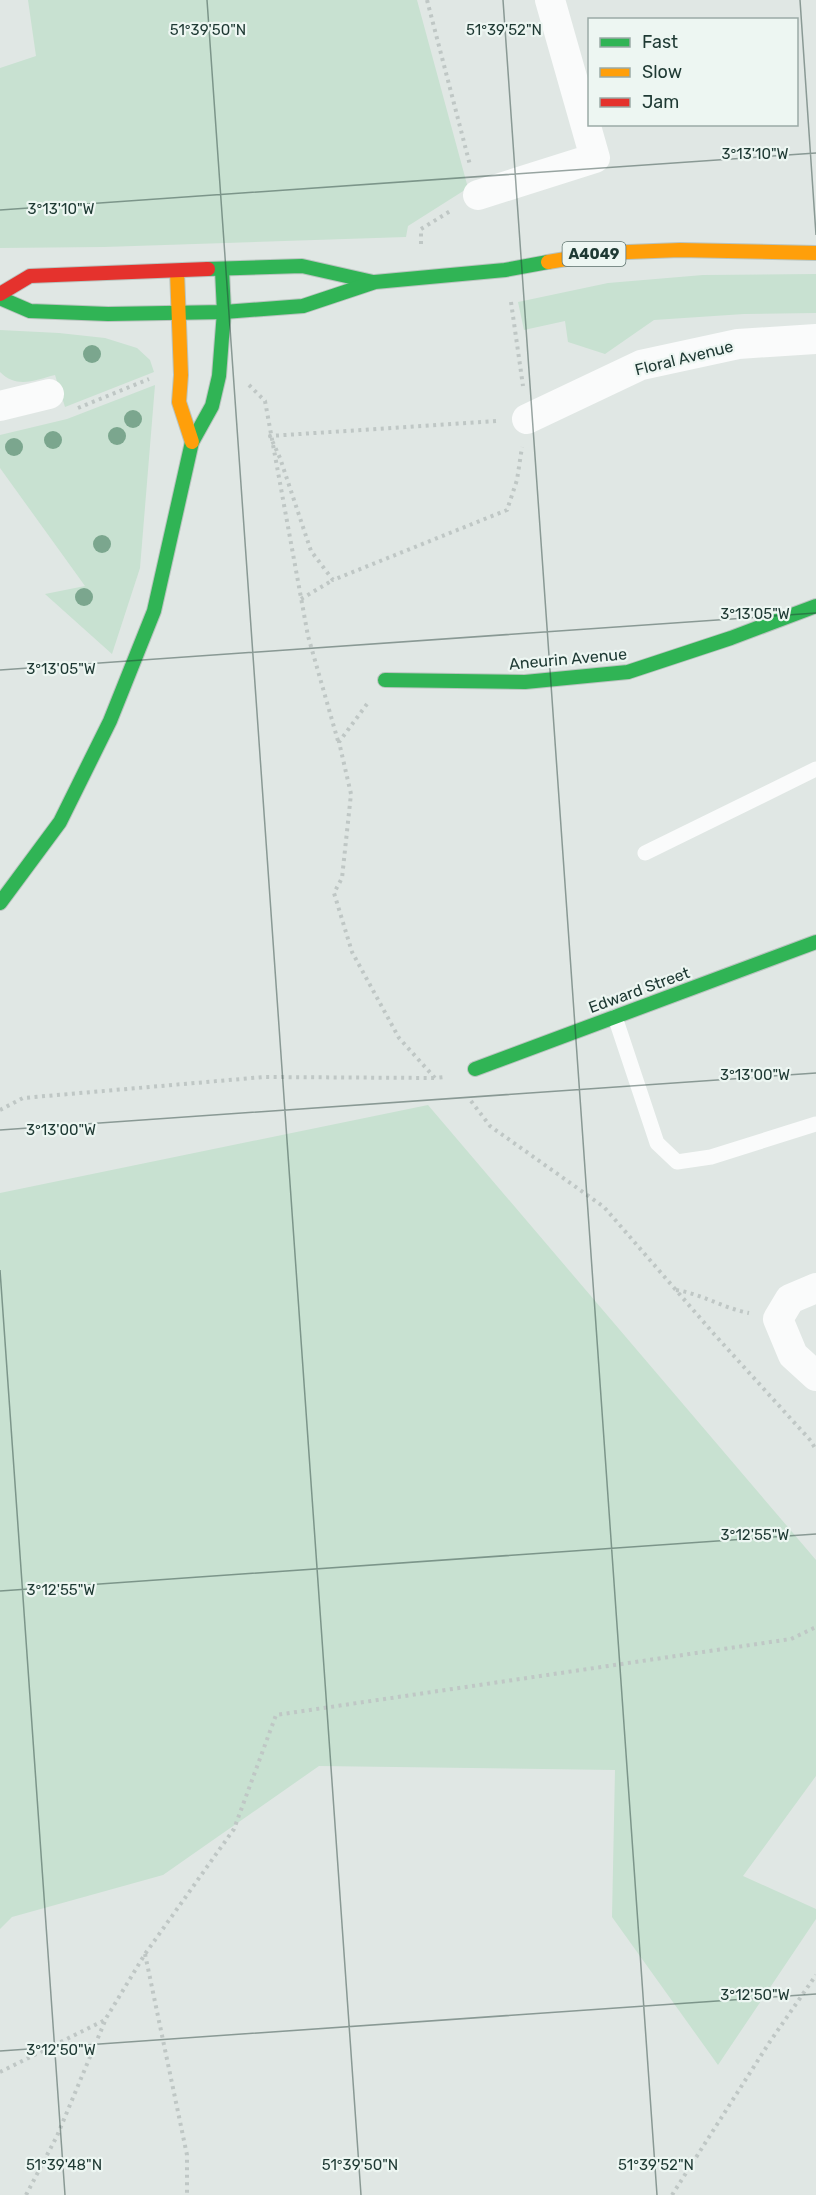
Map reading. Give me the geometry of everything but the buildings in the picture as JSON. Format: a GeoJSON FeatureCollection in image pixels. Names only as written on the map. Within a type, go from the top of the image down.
{"type":"FeatureCollection","features":[{"type":"Feature","properties":{"kind":"main road","name":"A4049"},"geometry":{"type":"LineString","coordinates":[[0,298],[30,312],[90,314],[224,312],[303,306],[375,282],[505,270],[602,253],[680,250],[816,253]]}},
{"type":"Feature","properties":{"kind":"main road","name":"A4049"},"geometry":{"type":"LineString","coordinates":[[0,294],[30,276],[302,266],[375,282]]}},
{"type":"Feature","properties":{"kind":"main road"},"geometry":{"type":"LineString","coordinates":[[0,903],[60,822],[110,721],[154,611],[192,442],[212,406],[219,375],[224,312],[222,270]]}},
{"type":"Feature","properties":{"kind":"main road"},"geometry":{"type":"LineString","coordinates":[[177,271],[181,375],[179,402],[192,442]]}},
{"type":"Feature","properties":{"kind":"main road","name":"Aneurin Avenue"},"geometry":{"type":"LineString","coordinates":[[385,680],[525,682],[628,672],[731,638],[816,606]]}},
{"type":"Feature","properties":{"kind":"main road","name":"Edward Street"},"geometry":{"type":"LineString","coordinates":[[475,1069],[816,942]]}},
{"type":"Feature","properties":{"kind":"street"},"geometry":{"type":"LineString","coordinates":[[478,195],[595,158],[550,0]]}},
{"type":"Feature","properties":{"kind":"street","name":"Floral Avenue"},"geometry":{"type":"LineString","coordinates":[[527,419],[641,365],[738,344],[816,339]]}},
{"type":"Feature","properties":{"kind":"street"},"geometry":{"type":"LineString","coordinates":[[0,406],[50,394]]}},
{"type":"Feature","properties":{"kind":"street"},"geometry":{"type":"LineString","coordinates":[[816,1288],[790,1299],[778,1319],[793,1355],[816,1376]]}},
{"type":"Feature","properties":{"kind":"lane"},"geometry":{"type":"LineString","coordinates":[[645,853],[816,769]]}},
{"type":"Feature","properties":{"kind":"lane"},"geometry":{"type":"LineString","coordinates":[[615,1017],[657,1143],[677,1162],[711,1156],[816,1124]]}},
{"type":"Feature","properties":{"kind":"path"},"geometry":{"type":"LineString","coordinates":[[421,243],[421,229],[478,195],[427,0]]}},
{"type":"Feature","properties":{"kind":"path"},"geometry":{"type":"LineString","coordinates":[[301,599],[333,580],[507,510],[517,480],[527,419],[511,300]]}},
{"type":"Feature","properties":{"kind":"path"},"geometry":{"type":"LineString","coordinates":[[77,409],[154,377]]}},
{"type":"Feature","properties":{"kind":"path"},"geometry":{"type":"LineString","coordinates":[[249,385],[265,401],[308,636],[339,742],[351,794],[342,878],[334,894],[357,962],[399,1038],[435,1078]]}},
{"type":"Feature","properties":{"kind":"path"},"geometry":{"type":"LineString","coordinates":[[270,436],[527,419]]}},
{"type":"Feature","properties":{"kind":"path"},"geometry":{"type":"LineString","coordinates":[[270,436],[280,458],[311,551],[333,580]]}},
{"type":"Feature","properties":{"kind":"path"},"geometry":{"type":"LineString","coordinates":[[339,742],[385,680]]}},
{"type":"Feature","properties":{"kind":"path"},"geometry":{"type":"LineString","coordinates":[[0,1110],[23,1098],[264,1077],[435,1078],[454,1077],[475,1069]]}},
{"type":"Feature","properties":{"kind":"path"},"geometry":{"type":"LineString","coordinates":[[454,1077],[490,1126],[604,1207],[675,1290],[811,1441],[816,1450]]}},
{"type":"Feature","properties":{"kind":"path"},"geometry":{"type":"LineString","coordinates":[[675,1290],[692,1292],[727,1309],[778,1319]]}},
{"type":"Feature","properties":{"kind":"path"},"geometry":{"type":"LineString","coordinates":[[26,2195],[57,2136],[105,2020],[145,1954],[234,1829],[276,1715],[791,1639],[816,1627]]}},
{"type":"Feature","properties":{"kind":"path"},"geometry":{"type":"LineString","coordinates":[[145,1954],[187,2155],[188,2195]]}},
{"type":"Feature","properties":{"kind":"path"},"geometry":{"type":"LineString","coordinates":[[672,2195],[769,2043],[816,1975]]}},
{"type":"Feature","properties":{"kind":"path"},"geometry":{"type":"LineString","coordinates":[[0,2072],[105,2020]]}},
{"type":"Feature","properties":{"kind":"green space"},"geometry":{"type":"Polygon","coordinates":[[[28,0],[417,0],[468,188],[408,226],[406,237],[104,247],[0,248],[0,68],[36,56],[28,0]]]}},
{"type":"Feature","properties":{"kind":"green space"},"geometry":{"type":"Polygon","coordinates":[[[816,274],[816,313],[744,314],[654,320],[605,354],[568,342],[565,321],[524,330],[518,302],[608,283],[703,275],[816,274]]]}},
{"type":"Feature","properties":{"kind":"green space"},"geometry":{"type":"Polygon","coordinates":[[[0,330],[105,338],[137,348],[150,360],[154,372],[65,407],[55,375],[20,382],[0,372],[0,330]]]}},
{"type":"Feature","properties":{"kind":"green space"},"geometry":{"type":"Polygon","coordinates":[[[155,385],[140,568],[112,654],[45,594],[85,586],[0,468],[0,435],[67,419],[155,385]]]}},
{"type":"Feature","properties":{"kind":"green space"},"geometry":{"type":"Polygon","coordinates":[[[428,1105],[816,1560],[816,1776],[743,1876],[816,1909],[816,1919],[718,2065],[612,1917],[615,1770],[319,1766],[163,1875],[12,1917],[0,1929],[0,1193],[428,1105]]]}},
{"type":"Feature","properties":{"kind":"traffic: fast"},"geometry":{"type":"LineString","coordinates":[[0,298],[30,311],[108,314],[224,312],[303,306],[375,282],[505,270],[548,262]]}},
{"type":"Feature","properties":{"kind":"traffic: fast"},"geometry":{"type":"LineString","coordinates":[[208,269],[302,266],[373,282]]}},
{"type":"Feature","properties":{"kind":"traffic: fast"},"geometry":{"type":"LineString","coordinates":[[0,903],[60,822],[110,721],[154,611],[192,442],[212,406],[219,376],[224,312],[222,270]]}},
{"type":"Feature","properties":{"kind":"traffic: fast"},"geometry":{"type":"LineString","coordinates":[[385,680],[525,682],[628,672],[731,638],[816,606]]}},
{"type":"Feature","properties":{"kind":"traffic: fast"},"geometry":{"type":"LineString","coordinates":[[475,1069],[816,942]]}},
{"type":"Feature","properties":{"kind":"traffic: slow"},"geometry":{"type":"LineString","coordinates":[[548,262],[602,253],[680,250],[816,253]]}},
{"type":"Feature","properties":{"kind":"traffic: slow"},"geometry":{"type":"LineString","coordinates":[[177,271],[181,375],[179,402],[192,442]]}},
{"type":"Feature","properties":{"kind":"traffic: jam"},"geometry":{"type":"LineString","coordinates":[[0,294],[30,276],[208,269]]}}]}
